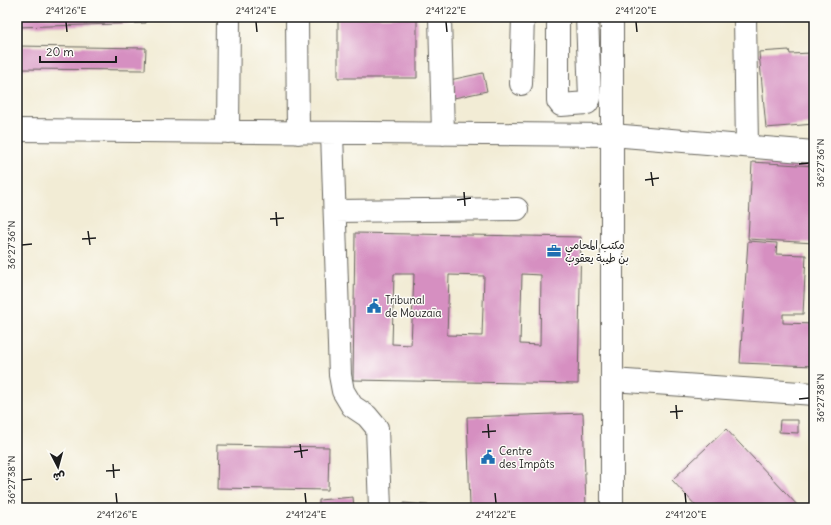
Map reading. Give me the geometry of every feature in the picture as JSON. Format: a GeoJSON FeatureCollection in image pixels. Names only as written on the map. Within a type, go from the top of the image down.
{"type":"FeatureCollection","features":[{"type":"Feature","properties":{"kind":"street"},"geometry":{"type":"LineString","coordinates":[[228,132],[229,17]]}},
{"type":"Feature","properties":{"kind":"street"},"geometry":{"type":"LineString","coordinates":[[297,17],[298,133]]}},
{"type":"Feature","properties":{"kind":"street"},"geometry":{"type":"LineString","coordinates":[[440,17],[443,134]]}},
{"type":"Feature","properties":{"kind":"street"},"geometry":{"type":"LineString","coordinates":[[521,84],[523,17]]}},
{"type":"Feature","properties":{"kind":"street"},"geometry":{"type":"LineString","coordinates":[[558,17],[558,101],[561,104],[587,104],[590,98],[587,17]]}},
{"type":"Feature","properties":{"kind":"street"},"geometry":{"type":"LineString","coordinates":[[612,17],[612,508]]}},
{"type":"Feature","properties":{"kind":"street"},"geometry":{"type":"LineString","coordinates":[[745,17],[747,146]]}},
{"type":"Feature","properties":{"kind":"street"},"geometry":{"type":"LineString","coordinates":[[17,130],[612,135],[814,152]]}},
{"type":"Feature","properties":{"kind":"street"},"geometry":{"type":"LineString","coordinates":[[332,133],[340,375],[343,391],[352,406],[367,416],[377,428],[380,508]]}},
{"type":"Feature","properties":{"kind":"street"},"geometry":{"type":"LineString","coordinates":[[335,211],[517,209]]}},
{"type":"Feature","properties":{"kind":"street"},"geometry":{"type":"LineString","coordinates":[[612,380],[814,394]]}},
{"type":"Feature","properties":{"kind":"building"},"geometry":{"type":"Polygon","coordinates":[[[17,17],[146,17],[146,23],[17,27],[17,17]]]}},
{"type":"Feature","properties":{"kind":"building"},"geometry":{"type":"Polygon","coordinates":[[[338,17],[417,17],[417,78],[338,78],[338,17]]]}},
{"type":"Feature","properties":{"kind":"building"},"geometry":{"type":"Polygon","coordinates":[[[17,46],[146,48],[145,70],[17,69],[17,46]]]}},
{"type":"Feature","properties":{"kind":"building"},"geometry":{"type":"Polygon","coordinates":[[[789,50],[790,54],[811,53],[814,84],[814,124],[766,128],[759,52],[789,50]]]}},
{"type":"Feature","properties":{"kind":"building"},"geometry":{"type":"Polygon","coordinates":[[[483,73],[487,91],[454,98],[450,80],[483,73]]]}},
{"type":"Feature","properties":{"kind":"building"},"geometry":{"type":"Polygon","coordinates":[[[752,162],[814,166],[814,243],[748,239],[752,162]]]}},
{"type":"Feature","properties":{"kind":"building","name":"Tribunal de Mouzaïa"},"geometry":{"type":"Polygon","coordinates":[[[355,233],[581,237],[578,384],[353,380],[355,233]],[[394,274],[392,344],[411,345],[414,274],[394,274]],[[522,274],[520,344],[540,345],[541,275],[522,274]],[[449,275],[447,335],[482,336],[484,276],[449,275]]]}},
{"type":"Feature","properties":{"kind":"building"},"geometry":{"type":"Polygon","coordinates":[[[748,241],[777,243],[776,254],[806,255],[803,314],[783,314],[783,323],[814,324],[814,366],[740,363],[748,241]]]}},
{"type":"Feature","properties":{"kind":"building"},"geometry":{"type":"Polygon","coordinates":[[[583,413],[586,508],[461,508],[461,506],[470,506],[467,417],[583,413]]]}},
{"type":"Feature","properties":{"kind":"building"},"geometry":{"type":"Polygon","coordinates":[[[780,420],[798,420],[798,433],[779,432],[780,420]]]}},
{"type":"Feature","properties":{"kind":"building"},"geometry":{"type":"Polygon","coordinates":[[[726,429],[800,508],[698,508],[672,480],[726,429]]]}},
{"type":"Feature","properties":{"kind":"building"},"geometry":{"type":"Polygon","coordinates":[[[218,445],[329,447],[328,490],[217,488],[218,445]]]}},
{"type":"Feature","properties":{"kind":"building"},"geometry":{"type":"Polygon","coordinates":[[[353,497],[354,508],[319,508],[319,500],[353,497]]]}},
{"type":"Feature","properties":{"kind":"building"},"geometry":{"type":"Polygon","coordinates":[[[404,503],[438,506],[438,508],[404,508],[404,503]]]}},
{"type":"Feature","properties":{"kind":"place","name":"مكتب المحامي بن طيبة يعقوب"},"geometry":{"type":"Point","coordinates":[554,251]}},
{"type":"Feature","properties":{"kind":"place","name":"Tribunal de Mouzaïa"},"geometry":{"type":"Point","coordinates":[374,306]}},
{"type":"Feature","properties":{"kind":"place","name":"Centre des Impôts"},"geometry":{"type":"Point","coordinates":[488,457]}}]}
